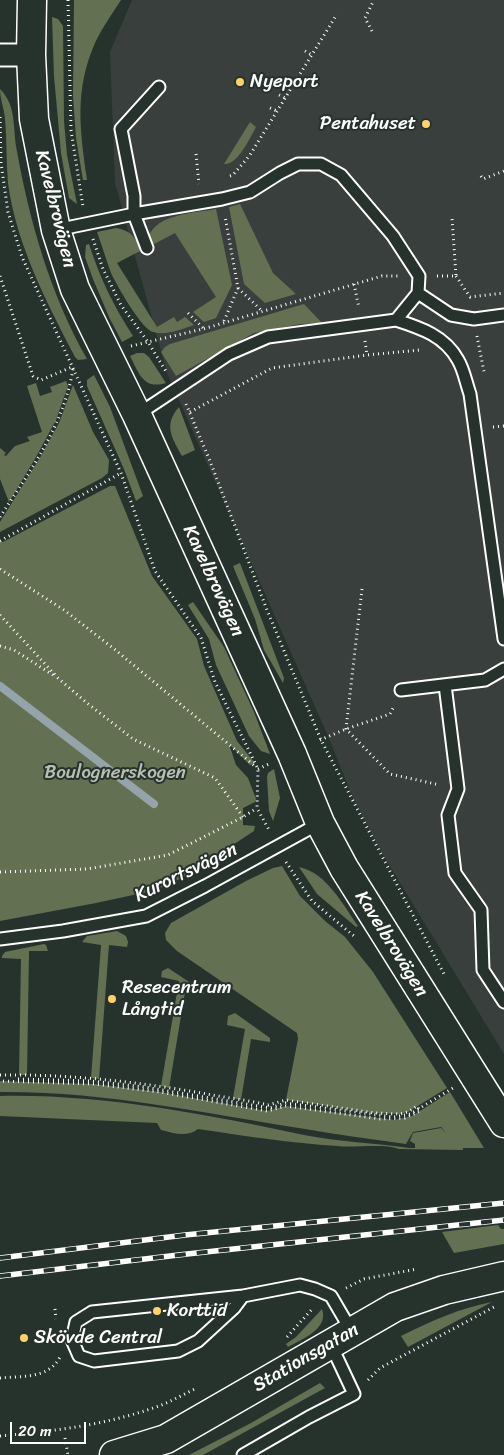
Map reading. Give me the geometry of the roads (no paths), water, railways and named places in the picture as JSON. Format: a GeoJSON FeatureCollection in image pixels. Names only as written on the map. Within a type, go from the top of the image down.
{"type":"FeatureCollection","features":[{"type":"Feature","properties":{"kind":"main road","name":"Kavelbrovägen"},"geometry":{"type":"LineString","coordinates":[[32,0],[31,55],[34,119],[56,230],[75,289],[137,416],[292,754],[320,824],[344,868],[504,1123]]}},
{"type":"Feature","properties":{"kind":"main road","name":"Stationsgatan"},"geometry":{"type":"LineString","coordinates":[[128,1453],[166,1439],[394,1308],[429,1294],[493,1278]]}},
{"type":"Feature","properties":{"kind":"street"},"geometry":{"type":"LineString","coordinates":[[0,55],[31,55]]}},
{"type":"Feature","properties":{"kind":"lane"},"geometry":{"type":"LineString","coordinates":[[147,248],[134,214],[134,196],[121,129],[159,87]]}},
{"type":"Feature","properties":{"kind":"lane"},"geometry":{"type":"LineString","coordinates":[[56,230],[222,199],[250,192],[298,164],[321,164],[341,175],[392,236],[419,276],[418,293],[396,320]]}},
{"type":"Feature","properties":{"kind":"lane"},"geometry":{"type":"LineString","coordinates":[[418,293],[451,315],[474,319],[504,315]]}},
{"type":"Feature","properties":{"kind":"lane"},"geometry":{"type":"LineString","coordinates":[[137,416],[229,354],[268,337],[396,320],[420,327],[445,341],[459,360],[470,394],[504,639]]}},
{"type":"Feature","properties":{"kind":"lane"},"geometry":{"type":"LineString","coordinates":[[401,690],[485,680],[504,669]]}},
{"type":"Feature","properties":{"kind":"lane"},"geometry":{"type":"LineString","coordinates":[[445,685],[458,789],[448,815],[455,873],[480,910],[483,970],[504,1002]]}},
{"type":"Feature","properties":{"kind":"lane","name":"Kurortsvägen"},"geometry":{"type":"LineString","coordinates":[[0,939],[63,931],[146,916],[320,824]]}},
{"type":"Feature","properties":{"kind":"lane"},"geometry":{"type":"LineString","coordinates":[[243,1296],[234,1308],[198,1341],[178,1352],[94,1361],[79,1356],[72,1340],[76,1322],[92,1312],[243,1296],[300,1285],[331,1296],[354,1394],[309,1417],[243,1455]]}},
{"type":"Feature","properties":{"kind":"waterway"},"geometry":{"type":"LineString","coordinates":[[0,686],[154,804]]}},
{"type":"Feature","properties":{"kind":"railway"},"geometry":{"type":"LineString","coordinates":[[0,1258],[185,1235],[504,1203]]}},
{"type":"Feature","properties":{"kind":"railway"},"geometry":{"type":"LineString","coordinates":[[0,1276],[504,1220]]}},
{"type":"Feature","properties":{"kind":"place","name":"Nyeport"},"geometry":{"type":"Point","coordinates":[240,82]}},
{"type":"Feature","properties":{"kind":"place","name":"Pentahuset"},"geometry":{"type":"Point","coordinates":[426,124]}},
{"type":"Feature","properties":{"kind":"place","name":"Resecentrum Långtid"},"geometry":{"type":"Point","coordinates":[112,999]}},
{"type":"Feature","properties":{"kind":"place","name":"Korttid"},"geometry":{"type":"Point","coordinates":[157,1311]}},
{"type":"Feature","properties":{"kind":"place","name":"Skövde Central"},"geometry":{"type":"Point","coordinates":[24,1338]}},
{"type":"Feature","properties":{"kind":"park label","name":"Boulognerskogen"},"geometry":{"type":"Point","coordinates":[115,773]}}]}
